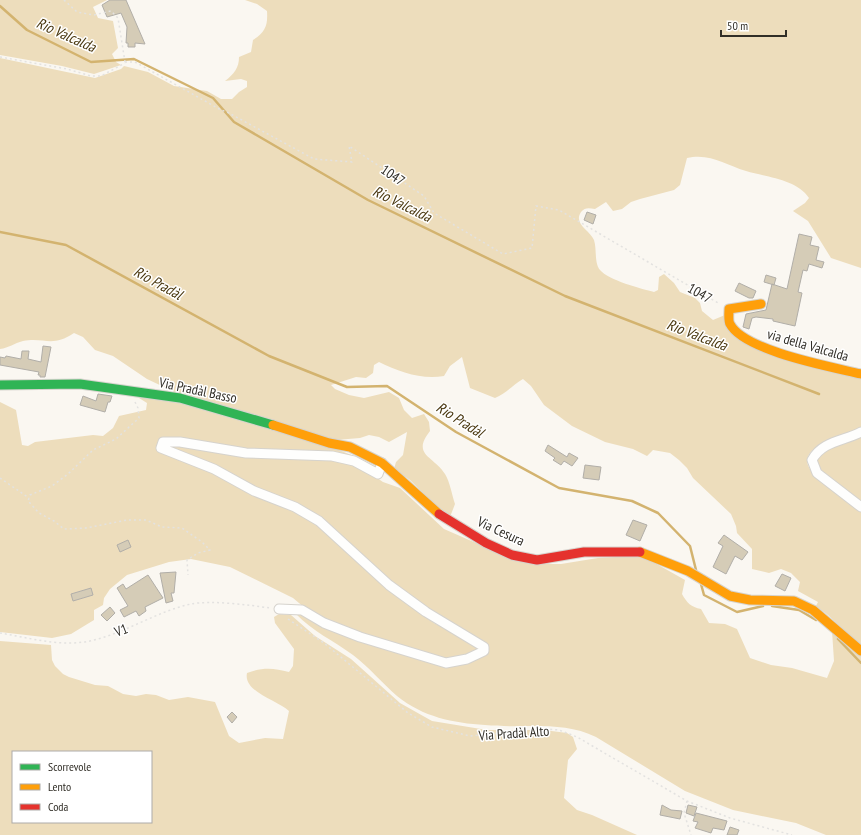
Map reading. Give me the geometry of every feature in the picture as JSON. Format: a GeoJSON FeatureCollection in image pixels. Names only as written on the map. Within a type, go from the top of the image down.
{"type":"FeatureCollection","features":[{"type":"Feature","properties":{"kind":"street"},"geometry":{"type":"LineString","coordinates":[[729,309],[761,304]]}},
{"type":"Feature","properties":{"kind":"street","name":"via della Valcalda"},"geometry":{"type":"LineString","coordinates":[[729,309],[730,324],[742,337],[758,346],[793,357],[861,374]]}},
{"type":"Feature","properties":{"kind":"street","name":"Via Pradàl Basso"},"geometry":{"type":"LineString","coordinates":[[0,385],[80,384],[180,398],[237,413],[329,443],[350,447],[382,463]]}},
{"type":"Feature","properties":{"kind":"street"},"geometry":{"type":"LineString","coordinates":[[861,432],[827,446],[815,455],[812,460],[817,473],[861,507]]}},
{"type":"Feature","properties":{"kind":"street"},"geometry":{"type":"LineString","coordinates":[[279,609],[302,610],[324,623],[360,637],[446,663],[467,659],[484,651],[484,647],[426,612],[389,585],[319,521],[295,507],[254,491],[214,469],[161,448],[163,442],[180,442],[246,453],[332,456],[354,461],[378,474],[382,463]]}},
{"type":"Feature","properties":{"kind":"street","name":"Via Cesura"},"geometry":{"type":"LineString","coordinates":[[382,463],[436,512],[486,543],[512,555],[537,560],[584,552],[639,551],[660,558],[730,596],[750,600],[794,602],[807,607],[826,619],[861,651]]}},
{"type":"Feature","properties":{"kind":"path"},"geometry":{"type":"LineString","coordinates":[[0,57],[67,69],[92,76],[100,76],[120,67],[125,62],[125,58],[118,18],[111,12],[94,15],[77,12],[64,0]]}},
{"type":"Feature","properties":{"kind":"path","name":"1047"},"geometry":{"type":"LineString","coordinates":[[125,62],[135,62],[221,110],[256,127],[314,159],[352,162],[349,146],[424,196],[434,213],[503,254],[532,248],[536,206],[559,210],[729,309]]}},
{"type":"Feature","properties":{"kind":"path"},"geometry":{"type":"LineString","coordinates":[[29,498],[30,495],[52,486],[68,474],[93,450],[116,439],[139,418],[138,408],[133,399]]}},
{"type":"Feature","properties":{"kind":"path"},"geometry":{"type":"LineString","coordinates":[[0,478],[29,498],[28,501],[40,513],[64,529],[86,528],[127,520],[146,520],[162,527],[182,528],[202,542],[210,550],[198,553],[187,560],[188,575]]}},
{"type":"Feature","properties":{"kind":"path","name":"V1"},"geometry":{"type":"LineString","coordinates":[[0,633],[55,642],[72,643],[94,640],[192,604],[240,605],[279,609]]}},
{"type":"Feature","properties":{"kind":"path","name":"Via Pradàl Alto"},"geometry":{"type":"LineString","coordinates":[[279,609],[282,615],[324,643],[408,712],[432,727],[443,731],[470,736],[534,729],[559,730],[576,737],[688,801],[730,818],[792,835]]}},
{"type":"Feature","properties":{"kind":"path"},"geometry":{"type":"LineString","coordinates":[[688,801],[684,813],[691,835]]}},
{"type":"Feature","properties":{"kind":"shaded area"},"geometry":{"type":"Polygon","coordinates":[[[0,0],[107,0],[93,7],[98,18],[113,21],[118,48],[112,54],[116,62],[121,65],[94,74],[62,66],[0,55],[0,0]]]}},
{"type":"Feature","properties":{"kind":"shaded area"},"geometry":{"type":"Polygon","coordinates":[[[245,0],[861,0],[861,268],[831,258],[808,221],[793,211],[805,203],[809,198],[804,192],[789,183],[738,169],[711,158],[687,158],[680,185],[674,190],[631,202],[622,209],[613,211],[606,202],[595,209],[584,209],[579,216],[579,220],[594,240],[598,267],[604,274],[626,284],[654,292],[658,290],[659,277],[664,274],[674,283],[680,292],[695,298],[700,303],[702,311],[713,320],[725,315],[737,327],[752,338],[769,346],[806,359],[861,374],[861,428],[837,436],[823,443],[813,450],[808,457],[807,464],[811,470],[824,482],[861,510],[861,646],[828,615],[816,606],[818,602],[798,591],[800,582],[791,573],[781,569],[769,573],[752,569],[752,549],[737,533],[731,514],[693,478],[687,468],[679,460],[670,453],[653,450],[647,456],[633,449],[605,442],[572,426],[544,405],[531,386],[523,379],[495,398],[470,388],[462,357],[450,366],[444,376],[419,376],[394,369],[379,362],[374,365],[373,373],[366,378],[356,377],[331,385],[335,389],[349,395],[364,398],[389,392],[399,398],[404,410],[412,418],[424,414],[429,422],[430,431],[425,439],[423,450],[445,474],[448,481],[455,504],[450,517],[447,516],[410,480],[394,469],[396,462],[403,455],[407,432],[389,442],[379,437],[369,435],[360,438],[336,440],[181,395],[147,379],[113,356],[95,350],[83,337],[74,333],[60,340],[23,341],[0,349],[0,58],[95,78],[121,69],[124,66],[148,72],[174,86],[207,91],[221,99],[232,99],[247,87],[247,81],[241,79],[225,81],[235,70],[239,57],[251,52],[253,40],[263,31],[267,21],[267,11],[257,4],[245,0]]]}},
{"type":"Feature","properties":{"kind":"shaded area"},"geometry":{"type":"Polygon","coordinates":[[[138,394],[171,401],[324,444],[350,454],[376,467],[371,468],[356,458],[159,442],[211,471],[311,520],[404,601],[434,623],[481,648],[472,654],[465,656],[433,658],[325,620],[305,608],[293,598],[230,567],[191,559],[169,562],[127,575],[110,589],[104,598],[103,605],[94,610],[94,620],[71,634],[52,638],[0,632],[0,402],[16,410],[22,445],[28,446],[35,442],[93,435],[103,436],[113,428],[119,416],[146,410],[147,403],[139,398],[138,394]],[[91,588],[71,594],[73,601],[93,595],[91,588]]]}},
{"type":"Feature","properties":{"kind":"shaded area"},"geometry":{"type":"Polygon","coordinates":[[[861,435],[861,504],[830,482],[823,474],[817,460],[821,454],[830,448],[861,435]]]}},
{"type":"Feature","properties":{"kind":"shaded area"},"geometry":{"type":"Polygon","coordinates":[[[165,445],[324,458],[361,467],[383,482],[400,488],[444,529],[492,550],[535,563],[561,564],[598,558],[633,556],[646,558],[685,580],[682,594],[692,606],[701,609],[709,623],[725,624],[737,629],[750,658],[771,665],[792,668],[827,678],[834,661],[832,631],[861,655],[861,835],[826,835],[796,823],[733,810],[685,791],[596,737],[583,732],[556,727],[499,726],[461,723],[439,718],[417,709],[397,696],[353,655],[316,631],[296,614],[299,613],[413,658],[446,665],[485,653],[407,596],[344,539],[274,496],[165,445]]]}},
{"type":"Feature","properties":{"kind":"shaded area"},"geometry":{"type":"Polygon","coordinates":[[[279,614],[291,615],[315,636],[351,659],[400,703],[432,721],[487,730],[544,730],[567,733],[573,737],[577,749],[568,760],[564,798],[577,810],[637,835],[0,835],[0,641],[51,645],[52,660],[55,666],[63,674],[95,685],[108,686],[123,694],[136,696],[146,694],[156,695],[169,700],[188,697],[215,702],[229,736],[239,743],[265,738],[283,739],[289,711],[255,690],[247,680],[247,673],[253,671],[268,669],[289,672],[293,666],[294,649],[275,623],[274,617],[279,614]]]}},
{"type":"Feature","properties":{"kind":"building"},"geometry":{"type":"Polygon","coordinates":[[[110,0],[126,0],[145,44],[135,43],[135,47],[128,47],[128,43],[126,43],[127,27],[121,13],[107,17],[102,5],[110,0]]]}},
{"type":"Feature","properties":{"kind":"building"},"geometry":{"type":"Polygon","coordinates":[[[587,212],[596,215],[593,224],[584,220],[587,212]]]}},
{"type":"Feature","properties":{"kind":"building"},"geometry":{"type":"Polygon","coordinates":[[[799,234],[812,237],[810,245],[819,247],[816,260],[824,262],[822,268],[809,264],[807,271],[803,270],[798,292],[802,293],[795,326],[773,321],[773,319],[756,317],[752,318],[749,329],[743,327],[746,314],[766,310],[772,284],[787,289],[799,234]]]}},
{"type":"Feature","properties":{"kind":"building"},"geometry":{"type":"Polygon","coordinates":[[[766,275],[776,278],[774,285],[764,282],[766,275]]]}},
{"type":"Feature","properties":{"kind":"building"},"geometry":{"type":"Polygon","coordinates":[[[739,283],[756,291],[753,298],[749,298],[735,291],[739,283]]]}},
{"type":"Feature","properties":{"kind":"building"},"geometry":{"type":"Polygon","coordinates":[[[43,346],[51,347],[45,377],[40,377],[40,375],[38,375],[39,372],[0,365],[0,357],[5,358],[6,356],[21,359],[22,351],[29,351],[28,359],[41,362],[43,346]]]}},
{"type":"Feature","properties":{"kind":"building"},"geometry":{"type":"Polygon","coordinates":[[[98,394],[112,396],[110,402],[108,402],[105,412],[80,405],[83,396],[96,401],[98,394]]]}},
{"type":"Feature","properties":{"kind":"building"},"geometry":{"type":"Polygon","coordinates":[[[548,445],[567,457],[569,453],[578,458],[572,466],[564,461],[561,465],[553,460],[555,458],[545,451],[548,445]]]}},
{"type":"Feature","properties":{"kind":"building"},"geometry":{"type":"Polygon","coordinates":[[[585,465],[601,467],[599,480],[583,478],[585,465]]]}},
{"type":"Feature","properties":{"kind":"building"},"geometry":{"type":"Polygon","coordinates":[[[633,520],[647,525],[640,541],[626,535],[633,520]]]}},
{"type":"Feature","properties":{"kind":"building"},"geometry":{"type":"Polygon","coordinates":[[[724,535],[748,552],[742,560],[735,556],[726,574],[713,567],[723,546],[718,543],[724,535]]]}},
{"type":"Feature","properties":{"kind":"building"},"geometry":{"type":"Polygon","coordinates":[[[128,540],[131,547],[120,552],[117,545],[128,540]]]}},
{"type":"Feature","properties":{"kind":"building"},"geometry":{"type":"Polygon","coordinates":[[[176,572],[174,593],[171,593],[173,601],[166,603],[160,573],[176,572]]]}},
{"type":"Feature","properties":{"kind":"building"},"geometry":{"type":"Polygon","coordinates":[[[782,574],[791,578],[785,591],[775,586],[782,574]]]}},
{"type":"Feature","properties":{"kind":"building"},"geometry":{"type":"Polygon","coordinates":[[[148,575],[163,598],[145,607],[146,611],[139,616],[136,611],[124,617],[120,610],[128,606],[117,588],[123,584],[126,589],[148,575]]]}},
{"type":"Feature","properties":{"kind":"building"},"geometry":{"type":"Polygon","coordinates":[[[91,588],[93,595],[73,601],[71,594],[91,588]]]}},
{"type":"Feature","properties":{"kind":"building"},"geometry":{"type":"Polygon","coordinates":[[[110,607],[115,613],[107,621],[101,615],[110,607]]]}},
{"type":"Feature","properties":{"kind":"building"},"geometry":{"type":"Polygon","coordinates":[[[232,712],[237,717],[232,723],[227,717],[232,712]]]}},
{"type":"Feature","properties":{"kind":"building"},"geometry":{"type":"Polygon","coordinates":[[[662,805],[671,810],[682,811],[680,819],[660,815],[662,805]]]}},
{"type":"Feature","properties":{"kind":"building"},"geometry":{"type":"Polygon","coordinates":[[[688,805],[697,807],[694,816],[686,813],[688,805]]]}},
{"type":"Feature","properties":{"kind":"building"},"geometry":{"type":"Polygon","coordinates":[[[696,813],[727,821],[724,830],[713,828],[711,833],[695,828],[698,822],[693,821],[696,813]]]}},
{"type":"Feature","properties":{"kind":"building"},"geometry":{"type":"Polygon","coordinates":[[[730,827],[739,830],[737,835],[727,835],[730,827]]]}},
{"type":"Feature","properties":{"kind":"waterway","name":"Rio Valcalda"},"geometry":{"type":"LineString","coordinates":[[0,6],[27,30],[91,62],[134,59],[213,98],[234,122],[368,200],[565,296],[819,394]]}},
{"type":"Feature","properties":{"kind":"waterway","name":"Rio Pradàl"},"geometry":{"type":"LineString","coordinates":[[0,232],[66,245],[269,356],[347,387],[387,386],[456,432],[559,488],[632,501],[658,513],[690,546],[696,570]]}},
{"type":"Feature","properties":{"kind":"waterway","name":"Rio Pradàl"},"geometry":{"type":"LineString","coordinates":[[701,584],[704,595],[737,612],[763,606]]}},
{"type":"Feature","properties":{"kind":"waterway","name":"Rio Pradàl"},"geometry":{"type":"LineString","coordinates":[[772,606],[799,610],[816,620]]}},
{"type":"Feature","properties":{"kind":"waterway","name":"Rio Pradàl"},"geometry":{"type":"LineString","coordinates":[[838,639],[861,663]]}},
{"type":"Feature","properties":{"kind":"traffic: fast"},"geometry":{"type":"LineString","coordinates":[[0,385],[80,384],[180,398],[273,425]]}},
{"type":"Feature","properties":{"kind":"traffic: slow"},"geometry":{"type":"LineString","coordinates":[[761,304],[729,309],[729,323],[738,334],[770,350],[810,362],[861,374]]}},
{"type":"Feature","properties":{"kind":"traffic: slow"},"geometry":{"type":"LineString","coordinates":[[273,425],[329,443],[350,447],[382,463],[439,514]]}},
{"type":"Feature","properties":{"kind":"traffic: slow"},"geometry":{"type":"LineString","coordinates":[[640,552],[688,571],[730,596],[750,600],[794,601],[813,610],[861,651]]}},
{"type":"Feature","properties":{"kind":"traffic: jam"},"geometry":{"type":"LineString","coordinates":[[439,514],[486,543],[512,555],[537,560],[584,552],[640,552]]}}]}
